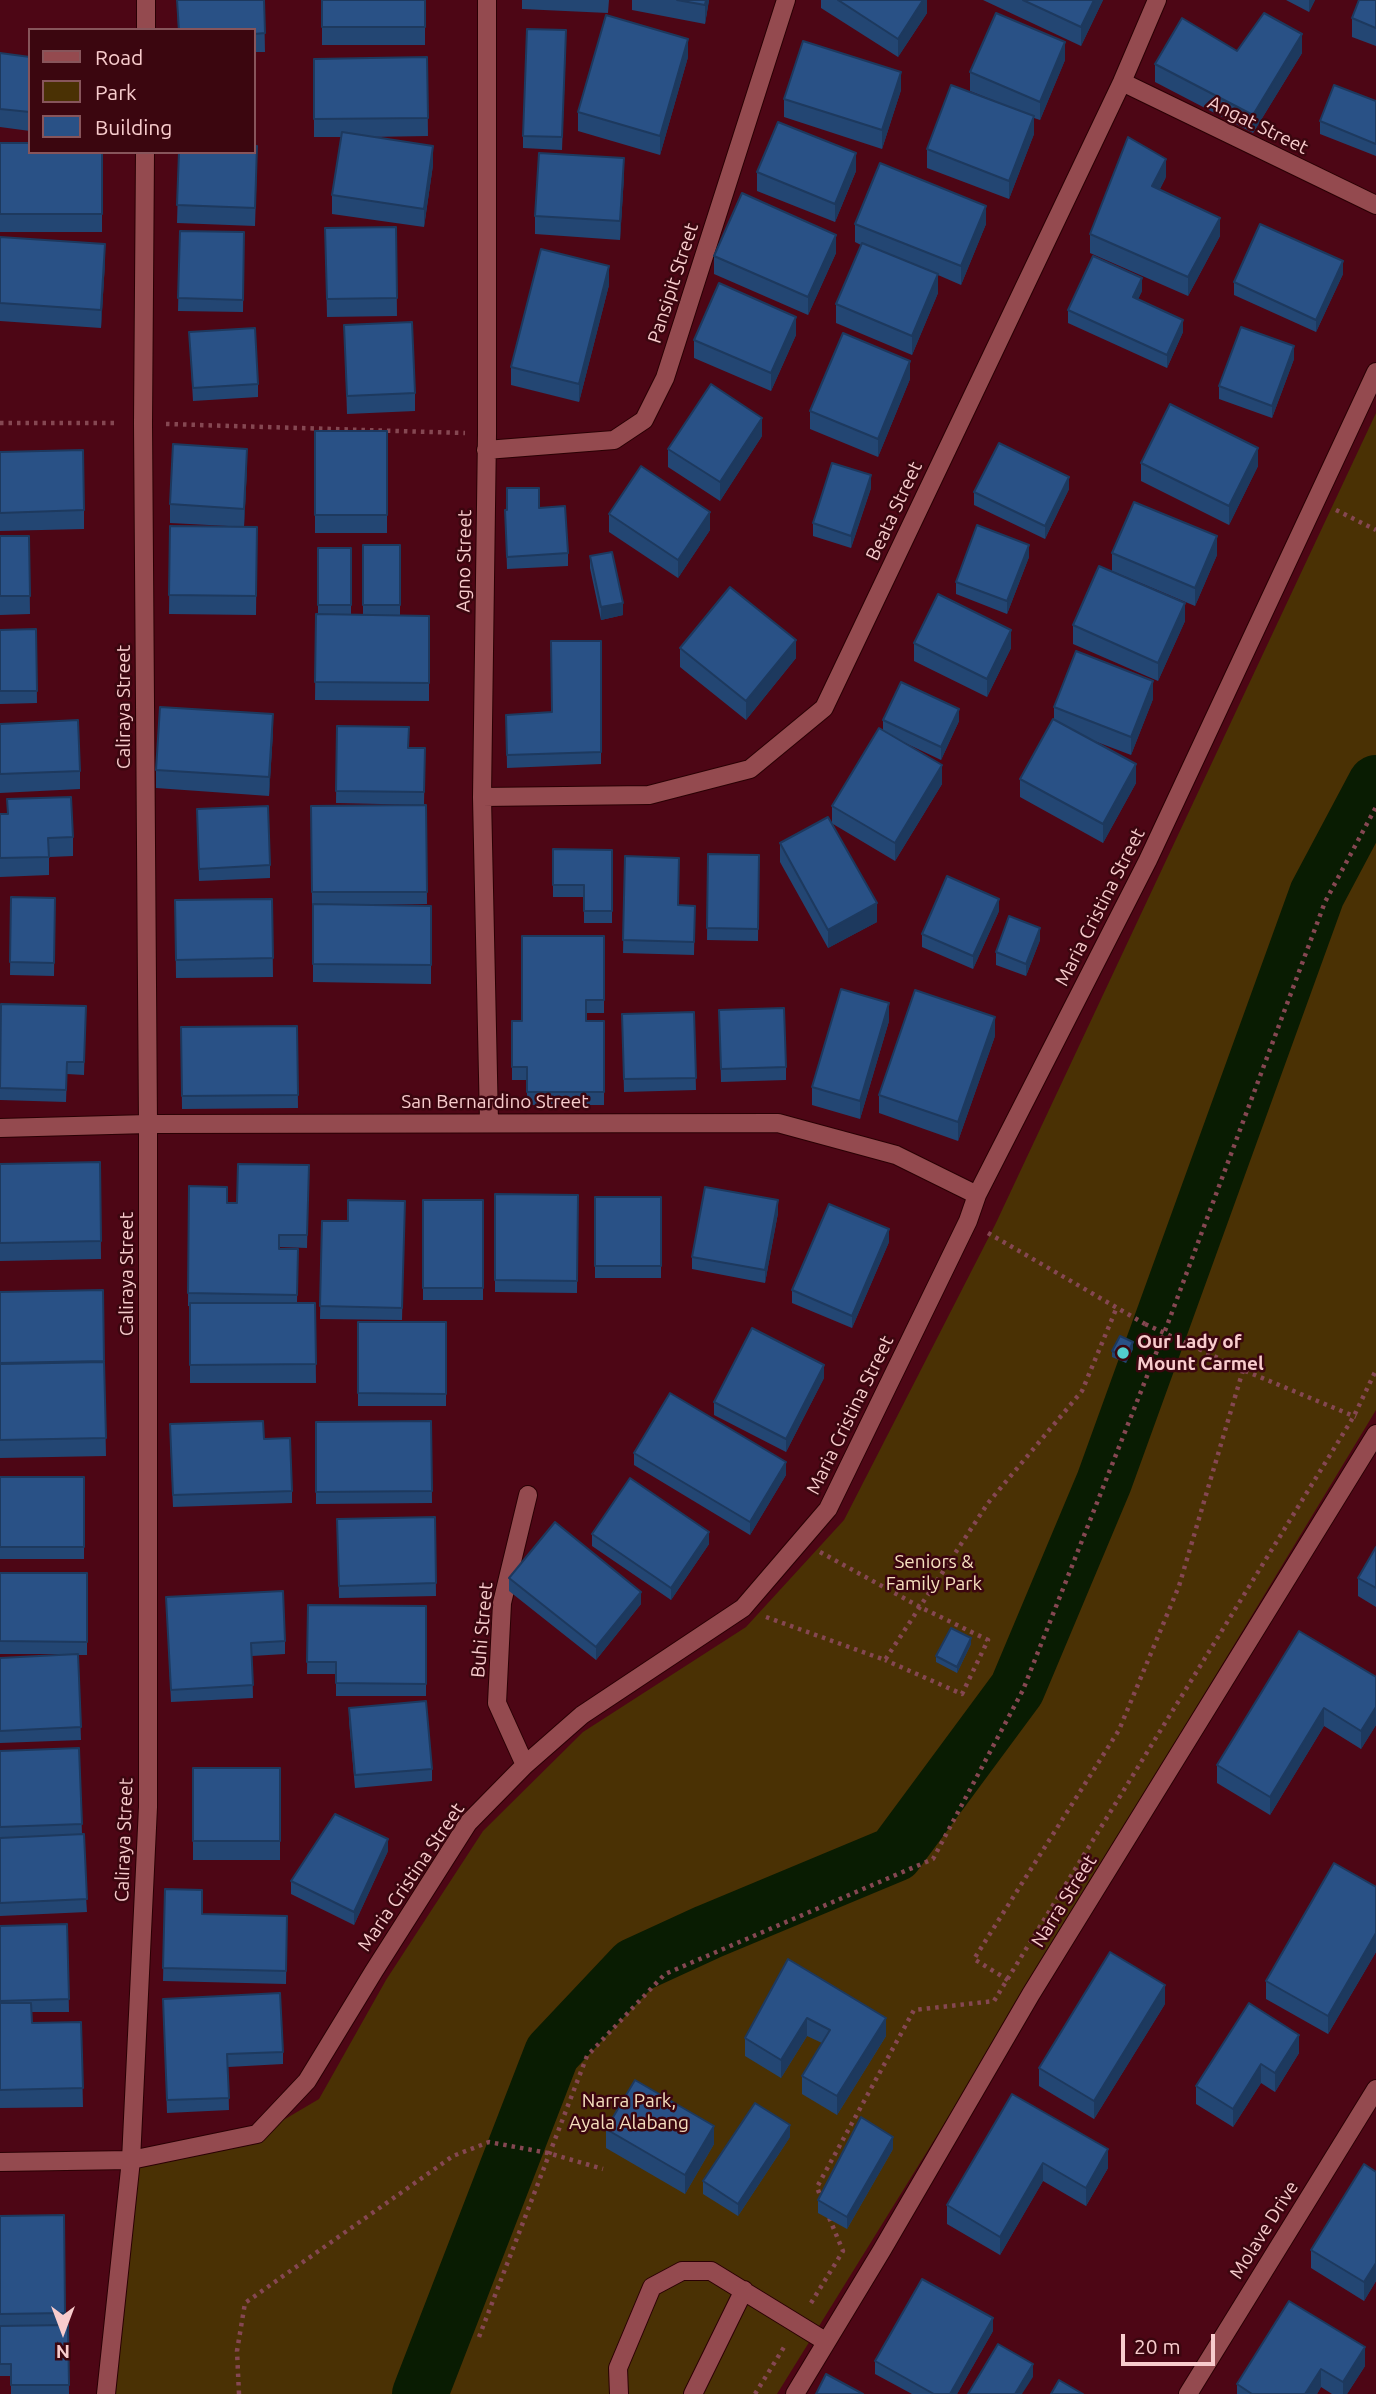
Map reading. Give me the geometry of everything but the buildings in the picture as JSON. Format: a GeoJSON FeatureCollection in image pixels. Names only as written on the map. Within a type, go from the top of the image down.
{"type":"FeatureCollection","features":[{"type":"Feature","properties":{"kind":"street"},"geometry":{"type":"LineString","coordinates":[[146,0],[146,28]]}},
{"type":"Feature","properties":{"kind":"street","name":"Agno Street"},"geometry":{"type":"LineString","coordinates":[[487,0],[482,797],[489,1122]]}},
{"type":"Feature","properties":{"kind":"street","name":"Pansipit Street"},"geometry":{"type":"LineString","coordinates":[[486,442],[614,440],[644,419],[665,379],[786,0]]}},
{"type":"Feature","properties":{"kind":"street","name":"Beata Street"},"geometry":{"type":"LineString","coordinates":[[482,797],[649,795],[750,769],[824,708],[1122,82],[1157,0]]}},
{"type":"Feature","properties":{"kind":"street","name":"Angat Street"},"geometry":{"type":"LineString","coordinates":[[1122,82],[1376,205]]}},
{"type":"Feature","properties":{"kind":"street","name":"Caliraya Street"},"geometry":{"type":"LineString","coordinates":[[106,2394],[131,2160],[148,1807],[148,1124],[143,423],[145,154]]}},
{"type":"Feature","properties":{"kind":"street","name":"Maria Cristina Street"},"geometry":{"type":"LineString","coordinates":[[0,2162],[131,2160],[257,2134],[307,2081],[468,1823],[525,1765],[583,1715],[743,1608],[828,1509],[968,1221],[977,1195],[1148,860],[1376,372]]}},
{"type":"Feature","properties":{"kind":"street","name":"San Bernardino Street"},"geometry":{"type":"LineString","coordinates":[[0,1128],[148,1124],[778,1123],[896,1155],[977,1195]]}},
{"type":"Feature","properties":{"kind":"street","name":"Narra Street"},"geometry":{"type":"LineString","coordinates":[[795,2394],[1031,1994],[1371,1428]]}},
{"type":"Feature","properties":{"kind":"street","name":"Buhi Street"},"geometry":{"type":"LineString","coordinates":[[525,1765],[497,1703],[502,1603],[528,1495]]}},
{"type":"Feature","properties":{"kind":"street","name":"Molave Drive"},"geometry":{"type":"LineString","coordinates":[[1188,2394],[1376,2089]]}},
{"type":"Feature","properties":{"kind":"street"},"geometry":{"type":"LineString","coordinates":[[619,2394],[618,2368],[652,2287],[682,2271],[711,2271],[825,2341]]}},
{"type":"Feature","properties":{"kind":"street"},"geometry":{"type":"LineString","coordinates":[[693,2394],[744,2290]]}},
{"type":"Feature","properties":{"kind":"path"},"geometry":{"type":"LineString","coordinates":[[0,423],[143,423],[486,442]]}},
{"type":"Feature","properties":{"kind":"path"},"geometry":{"type":"LineString","coordinates":[[1316,500],[1376,530]]}},
{"type":"Feature","properties":{"kind":"path"},"geometry":{"type":"LineString","coordinates":[[479,2337],[587,2056],[665,1973],[933,1858],[1023,1690],[1168,1323],[1325,902],[1376,807]]}},
{"type":"Feature","properties":{"kind":"path"},"geometry":{"type":"LineString","coordinates":[[968,1221],[1145,1324],[1243,1370],[1354,1416],[1371,1428]]}},
{"type":"Feature","properties":{"kind":"path"},"geometry":{"type":"LineString","coordinates":[[885,1660],[988,1503],[1082,1391],[1117,1307]]}},
{"type":"Feature","properties":{"kind":"path"},"geometry":{"type":"LineString","coordinates":[[1031,1994],[974,1959],[1119,1730],[1179,1586],[1243,1370]]}},
{"type":"Feature","properties":{"kind":"path"},"geometry":{"type":"LineString","coordinates":[[755,2394],[843,2251],[817,2187],[914,2010],[994,2001],[1354,1416],[1376,1370]]}},
{"type":"Feature","properties":{"kind":"path"},"geometry":{"type":"LineString","coordinates":[[743,1608],[885,1660],[962,1694],[988,1640],[920,1607],[801,1541]]}},
{"type":"Feature","properties":{"kind":"path"},"geometry":{"type":"LineString","coordinates":[[239,2394],[237,2351],[245,2303],[453,2156],[489,2142],[548,2153],[603,2169]]}},
{"type":"Feature","properties":{"kind":"green space","name":"Narra Park, Ayala Alabang"},"geometry":{"type":"Polygon","coordinates":[[[1376,413],[1376,1410],[967,2087],[777,2394],[107,2394],[135,2160],[258,2135],[319,2099],[386,1980],[483,1831],[583,1732],[746,1627],[844,1520],[995,1225],[1376,413]]]}},
{"type":"Feature","properties":{"kind":"waterway"},"geometry":{"type":"LineString","coordinates":[[420,2394],[552,2053],[634,1966],[895,1854],[1017,1689],[1104,1482],[1317,894],[1376,783]]}},
{"type":"Feature","properties":{"kind":"place","name":"Our Lady of Mount Carmel"},"geometry":{"type":"Point","coordinates":[1123,1353]}},
{"type":"Feature","properties":{"kind":"park label","name":"Seniors & Family Park"},"geometry":{"type":"Point","coordinates":[934,1573]}}]}
